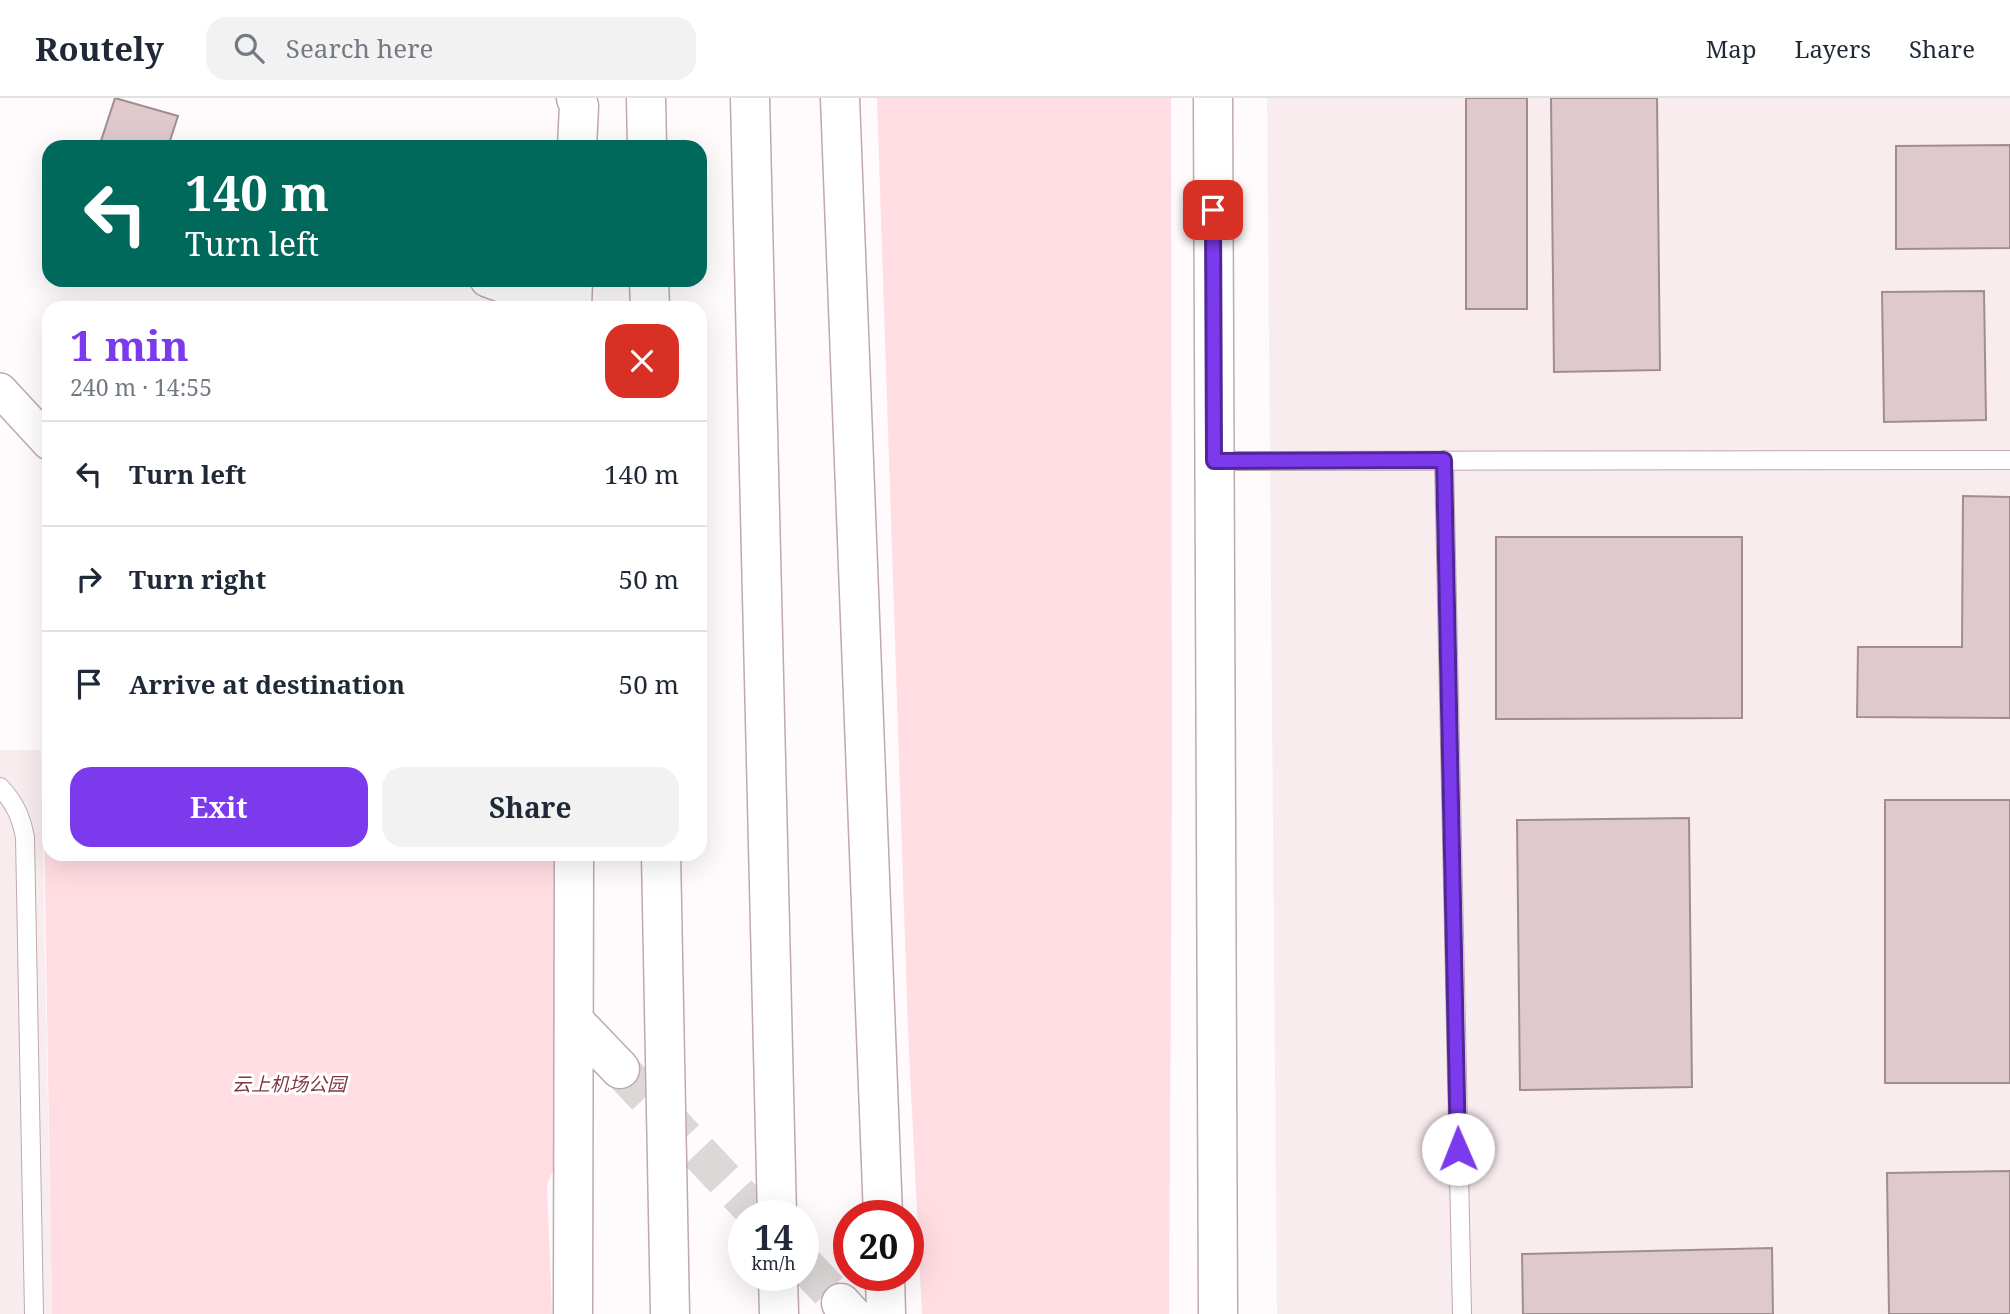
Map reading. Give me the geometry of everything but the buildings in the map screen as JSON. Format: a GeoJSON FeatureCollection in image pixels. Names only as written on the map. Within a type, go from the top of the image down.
{"type":"FeatureCollection","features":[{"type":"Feature","properties":{"kind":"main road"},"geometry":{"type":"LineString","coordinates":[[576,98],[579,106],[577,140]]}},
{"type":"Feature","properties":{"kind":"main road"},"geometry":{"type":"LineString","coordinates":[[646,98],[647,140]]}},
{"type":"Feature","properties":{"kind":"main road"},"geometry":{"type":"LineString","coordinates":[[750,98],[777,1200]]}},
{"type":"Feature","properties":{"kind":"main road"},"geometry":{"type":"LineString","coordinates":[[840,98],[882,1200]]}},
{"type":"Feature","properties":{"kind":"main road"},"geometry":{"type":"LineString","coordinates":[[1213,98],[1218,1314]]}},
{"type":"Feature","properties":{"kind":"main road"},"geometry":{"type":"LineString","coordinates":[[573,1314],[574,861]]}},
{"type":"Feature","properties":{"kind":"main road"},"geometry":{"type":"LineString","coordinates":[[661,861],[670,1314]]}},
{"type":"Feature","properties":{"kind":"main road"},"geometry":{"type":"LineString","coordinates":[[574,1021],[620,1069]]}},
{"type":"Feature","properties":{"kind":"main road"},"geometry":{"type":"LineString","coordinates":[[778,1291],[779,1314]]}},
{"type":"Feature","properties":{"kind":"main road"},"geometry":{"type":"LineString","coordinates":[[885,1291],[886,1314]]}},
{"type":"Feature","properties":{"kind":"street"},"geometry":{"type":"LineString","coordinates":[[506,287],[545,301]]}},
{"type":"Feature","properties":{"kind":"street"},"geometry":{"type":"LineString","coordinates":[[0,390],[42,435]]}},
{"type":"Feature","properties":{"kind":"lane"},"geometry":{"type":"LineString","coordinates":[[1444,460],[1462,1314]]}},
{"type":"Feature","properties":{"kind":"lane"},"geometry":{"type":"LineString","coordinates":[[1214,461],[2010,460]]}},
{"type":"Feature","properties":{"kind":"lane"},"geometry":{"type":"LineString","coordinates":[[0,788],[13,802],[25,837],[34,1314]]}},
{"type":"Feature","properties":{"kind":"shaded area"},"geometry":{"type":"Polygon","coordinates":[[[1267,98],[2010,98],[2010,1314],[1277,1314],[1267,98]]]}},
{"type":"Feature","properties":{"kind":"shaded area"},"geometry":{"type":"Polygon","coordinates":[[[0,750],[41,750],[52,1314],[0,1314],[0,750]]]}},
{"type":"Feature","properties":{"kind":"green space"},"geometry":{"type":"Polygon","coordinates":[[[877,98],[1171,98],[1172,778],[1169,1314],[922,1314],[924,1200],[916,1200],[908,1030],[877,98]]]}},
{"type":"Feature","properties":{"kind":"green space","name":"云上机场公园"},"geometry":{"type":"Polygon","coordinates":[[[44,861],[559,861],[563,1148],[547,1184],[552,1314],[52,1314],[44,861]]]}},
{"type":"Feature","properties":{"kind":"tunnel"},"geometry":{"type":"LineString","coordinates":[[620,1069],[744,1200]]}},
{"type":"Feature","properties":{"kind":"tunnel"},"geometry":{"type":"LineString","coordinates":[[819,1280],[841,1303]]}},
{"type":"Feature","properties":{"kind":"route"},"geometry":{"type":"LineString","coordinates":[[1213,210],[1214,461],[1444,460],[1458,1149]]}}]}
